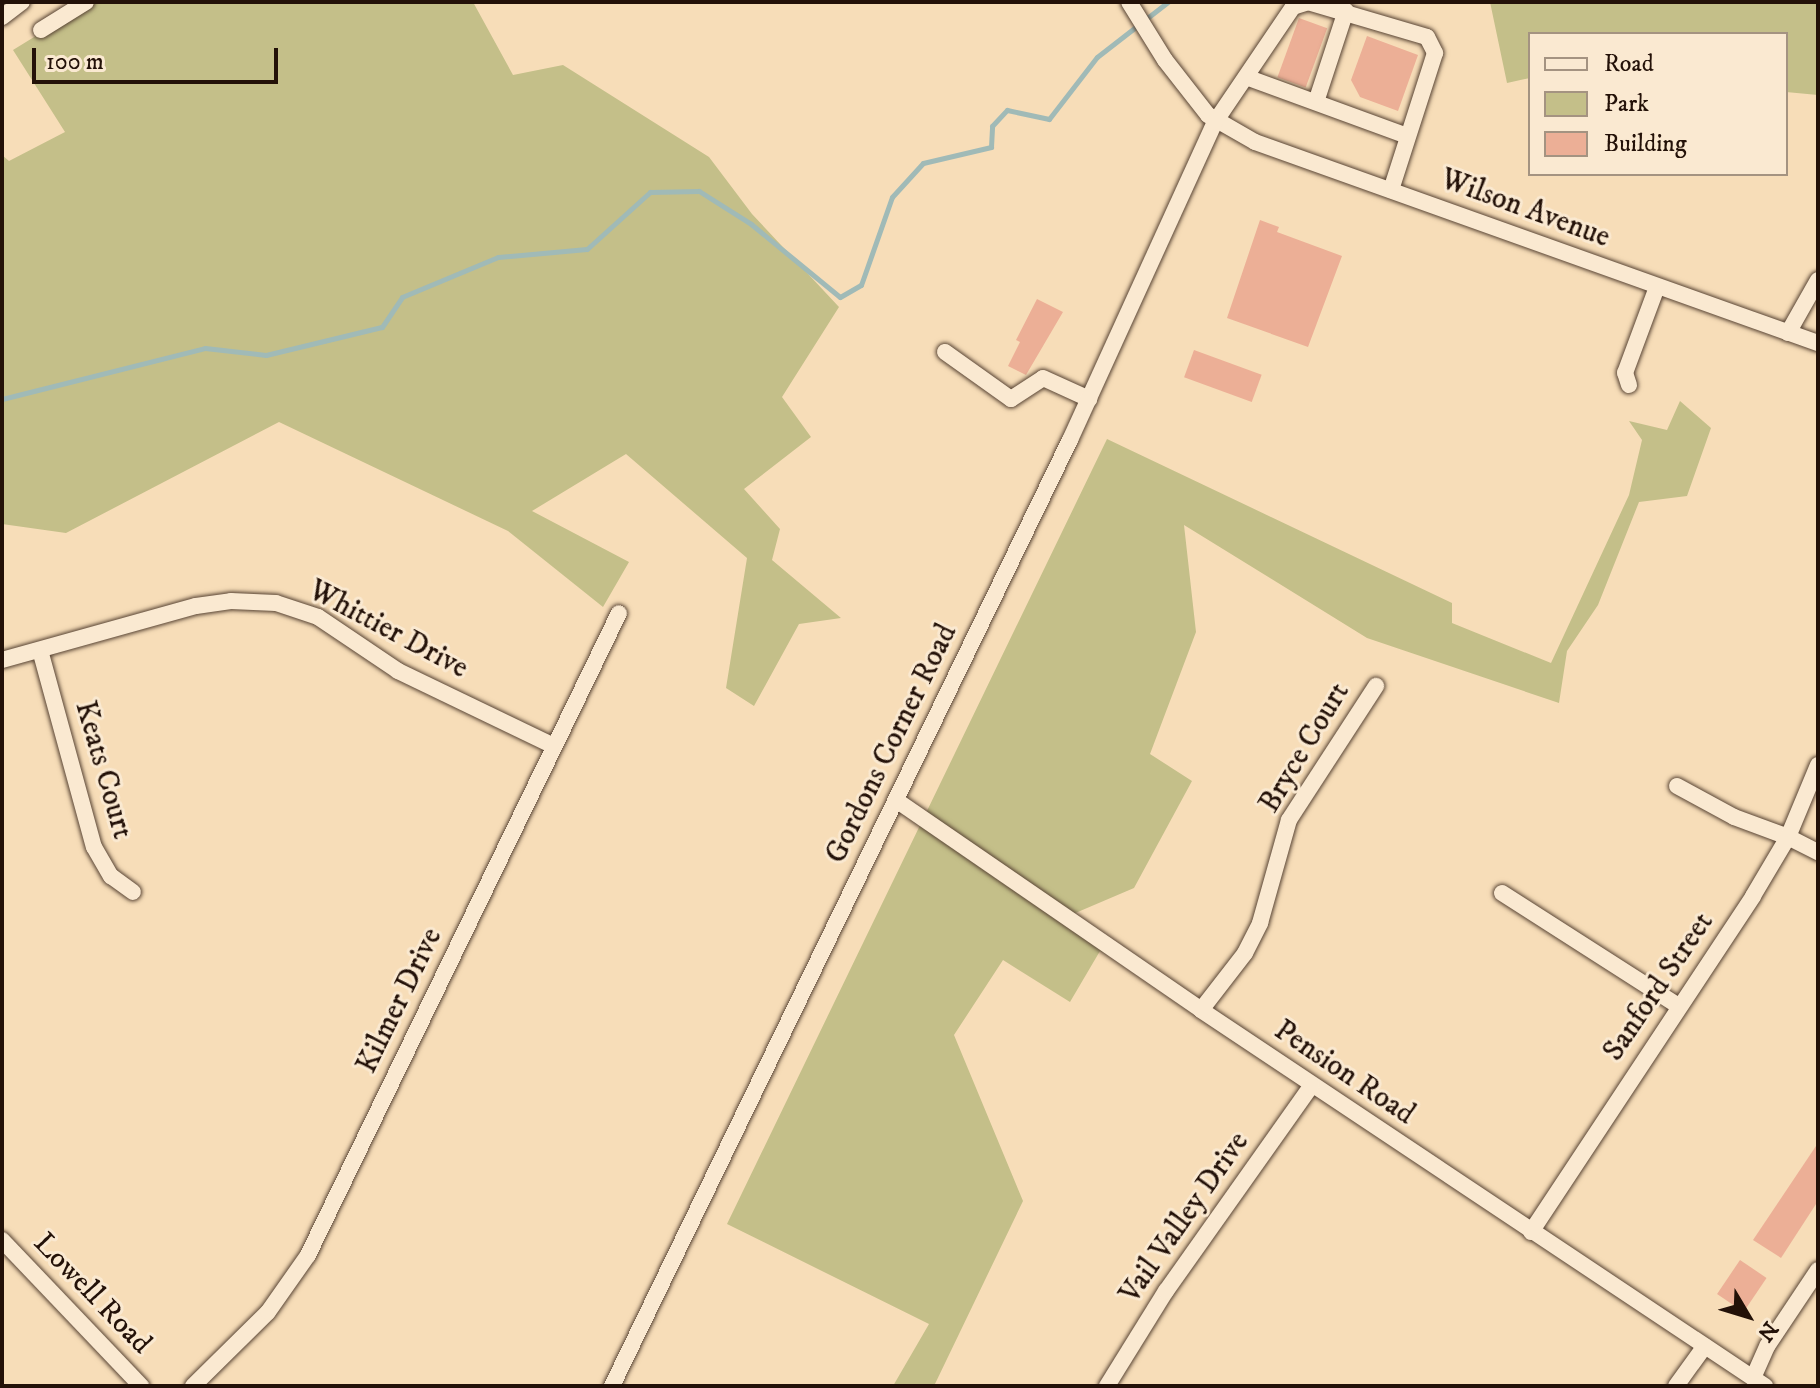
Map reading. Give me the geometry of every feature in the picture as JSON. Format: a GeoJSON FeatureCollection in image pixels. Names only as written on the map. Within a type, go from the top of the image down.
{"type":"FeatureCollection","features":[{"type":"Feature","properties":{"kind":"street"},"geometry":{"type":"LineString","coordinates":[[2,17],[22,2]]}},
{"type":"Feature","properties":{"kind":"street"},"geometry":{"type":"LineString","coordinates":[[41,30],[86,2]]}},
{"type":"Feature","properties":{"kind":"street","name":"Gordons Corner Road"},"geometry":{"type":"LineString","coordinates":[[612,1386],[1089,399],[1215,122],[1293,7],[1308,2],[1427,37],[1435,53],[1391,190]]}},
{"type":"Feature","properties":{"kind":"street"},"geometry":{"type":"LineString","coordinates":[[1133,8],[1156,45],[1215,122]]}},
{"type":"Feature","properties":{"kind":"street"},"geometry":{"type":"LineString","coordinates":[[1316,102],[1346,11]]}},
{"type":"Feature","properties":{"kind":"street"},"geometry":{"type":"LineString","coordinates":[[1246,77],[1407,136]]}},
{"type":"Feature","properties":{"kind":"street","name":"Wilson Avenue"},"geometry":{"type":"LineString","coordinates":[[1215,122],[1255,142],[1818,343]]}},
{"type":"Feature","properties":{"kind":"street"},"geometry":{"type":"LineString","coordinates":[[1788,333],[1818,280]]}},
{"type":"Feature","properties":{"kind":"street"},"geometry":{"type":"LineString","coordinates":[[1629,385],[1624,379],[1625,373],[1657,287]]}},
{"type":"Feature","properties":{"kind":"street"},"geometry":{"type":"LineString","coordinates":[[945,352],[1011,399],[1043,378],[1089,399]]}},
{"type":"Feature","properties":{"kind":"street","name":"Whittier Drive"},"geometry":{"type":"LineString","coordinates":[[2,660],[196,606],[231,601],[276,603],[318,617],[398,671],[554,746]]}},
{"type":"Feature","properties":{"kind":"street","name":"Kilmer Drive"},"geometry":{"type":"LineString","coordinates":[[193,1386],[268,1312],[308,1255],[619,613]]}},
{"type":"Feature","properties":{"kind":"street","name":"Keats Court"},"geometry":{"type":"LineString","coordinates":[[40,650],[94,847],[111,876],[133,892]]}},
{"type":"Feature","properties":{"kind":"street","name":"Bryce Court"},"geometry":{"type":"LineString","coordinates":[[1201,1010],[1245,953],[1260,923],[1289,820],[1376,686]]}},
{"type":"Feature","properties":{"kind":"street","name":"Sanford Street"},"geometry":{"type":"LineString","coordinates":[[1531,1232],[1788,837],[1818,765]]}},
{"type":"Feature","properties":{"kind":"street"},"geometry":{"type":"LineString","coordinates":[[1677,786],[1734,817],[1818,852]]}},
{"type":"Feature","properties":{"kind":"street","name":"Pension Road"},"geometry":{"type":"LineString","coordinates":[[896,800],[1312,1085],[1759,1382]]}},
{"type":"Feature","properties":{"kind":"street"},"geometry":{"type":"LineString","coordinates":[[1502,893],[1679,1006]]}},
{"type":"Feature","properties":{"kind":"street","name":"Vail Valley Drive"},"geometry":{"type":"LineString","coordinates":[[1107,1386],[1166,1291],[1312,1085]]}},
{"type":"Feature","properties":{"kind":"street","name":"Lowell Road"},"geometry":{"type":"LineString","coordinates":[[2,1240],[141,1386]]}},
{"type":"Feature","properties":{"kind":"street"},"geometry":{"type":"LineString","coordinates":[[1759,1382],[1768,1345],[1818,1270]]}},
{"type":"Feature","properties":{"kind":"street"},"geometry":{"type":"LineString","coordinates":[[1676,1386],[1705,1346]]}},
{"type":"Feature","properties":{"kind":"green space"},"geometry":{"type":"Polygon","coordinates":[[[91,2],[473,2],[513,75],[563,65],[709,157],[752,214],[839,307],[782,397],[811,437],[744,489],[780,529],[772,560],[841,618],[799,624],[754,706],[726,688],[747,558],[626,454],[532,511],[629,562],[603,607],[508,531],[279,422],[66,533],[2,524],[2,155],[9,161],[65,132],[13,50],[91,2]]]}},
{"type":"Feature","properties":{"kind":"green space"},"geometry":{"type":"Polygon","coordinates":[[[1490,2],[1818,2],[1818,95],[1788,92],[1788,32],[1528,32],[1528,78],[1507,83],[1490,2]]]}},
{"type":"Feature","properties":{"kind":"green space"},"geometry":{"type":"Polygon","coordinates":[[[1680,401],[1711,428],[1687,496],[1639,502],[1598,605],[1567,651],[1559,703],[1367,638],[1184,525],[1196,632],[1150,754],[1192,781],[1134,888],[1066,917],[1123,962],[1100,951],[1070,1002],[1003,960],[954,1035],[1023,1201],[934,1386],[893,1386],[929,1324],[727,1224],[1107,439],[1452,603],[1452,623],[1551,663],[1629,495],[1642,440],[1629,421],[1667,430],[1680,401]]]}},
{"type":"Feature","properties":{"kind":"building"},"geometry":{"type":"Polygon","coordinates":[[[1299,18],[1327,28],[1306,87],[1277,77],[1299,18]]]}},
{"type":"Feature","properties":{"kind":"building"},"geometry":{"type":"Polygon","coordinates":[[[1367,36],[1418,55],[1398,111],[1360,97],[1351,80],[1367,36]]]}},
{"type":"Feature","properties":{"kind":"building"},"geometry":{"type":"Polygon","coordinates":[[[1260,220],[1279,227],[1277,232],[1342,256],[1308,347],[1227,318],[1260,220]]]}},
{"type":"Feature","properties":{"kind":"building"},"geometry":{"type":"Polygon","coordinates":[[[1037,299],[1063,312],[1026,375],[1008,366],[1020,342],[1016,340],[1037,299]]]}},
{"type":"Feature","properties":{"kind":"building"},"geometry":{"type":"Polygon","coordinates":[[[1194,350],[1262,375],[1252,402],[1184,377],[1194,350]]]}},
{"type":"Feature","properties":{"kind":"building"},"geometry":{"type":"Polygon","coordinates":[[[1818,1143],[1818,1201],[1781,1258],[1753,1240],[1818,1143]]]}},
{"type":"Feature","properties":{"kind":"building"},"geometry":{"type":"Polygon","coordinates":[[[1740,1260],[1767,1278],[1744,1312],[1717,1294],[1740,1260]]]}},
{"type":"Feature","properties":{"kind":"waterway"},"geometry":{"type":"LineString","coordinates":[[2,399],[205,348],[266,355],[382,327],[402,297],[498,257],[587,249],[650,192],[699,191],[751,224],[840,297],[861,285],[892,197],[923,163],[991,147],[992,126],[1007,110],[1049,119],[1097,57],[1168,2]]}}]}
